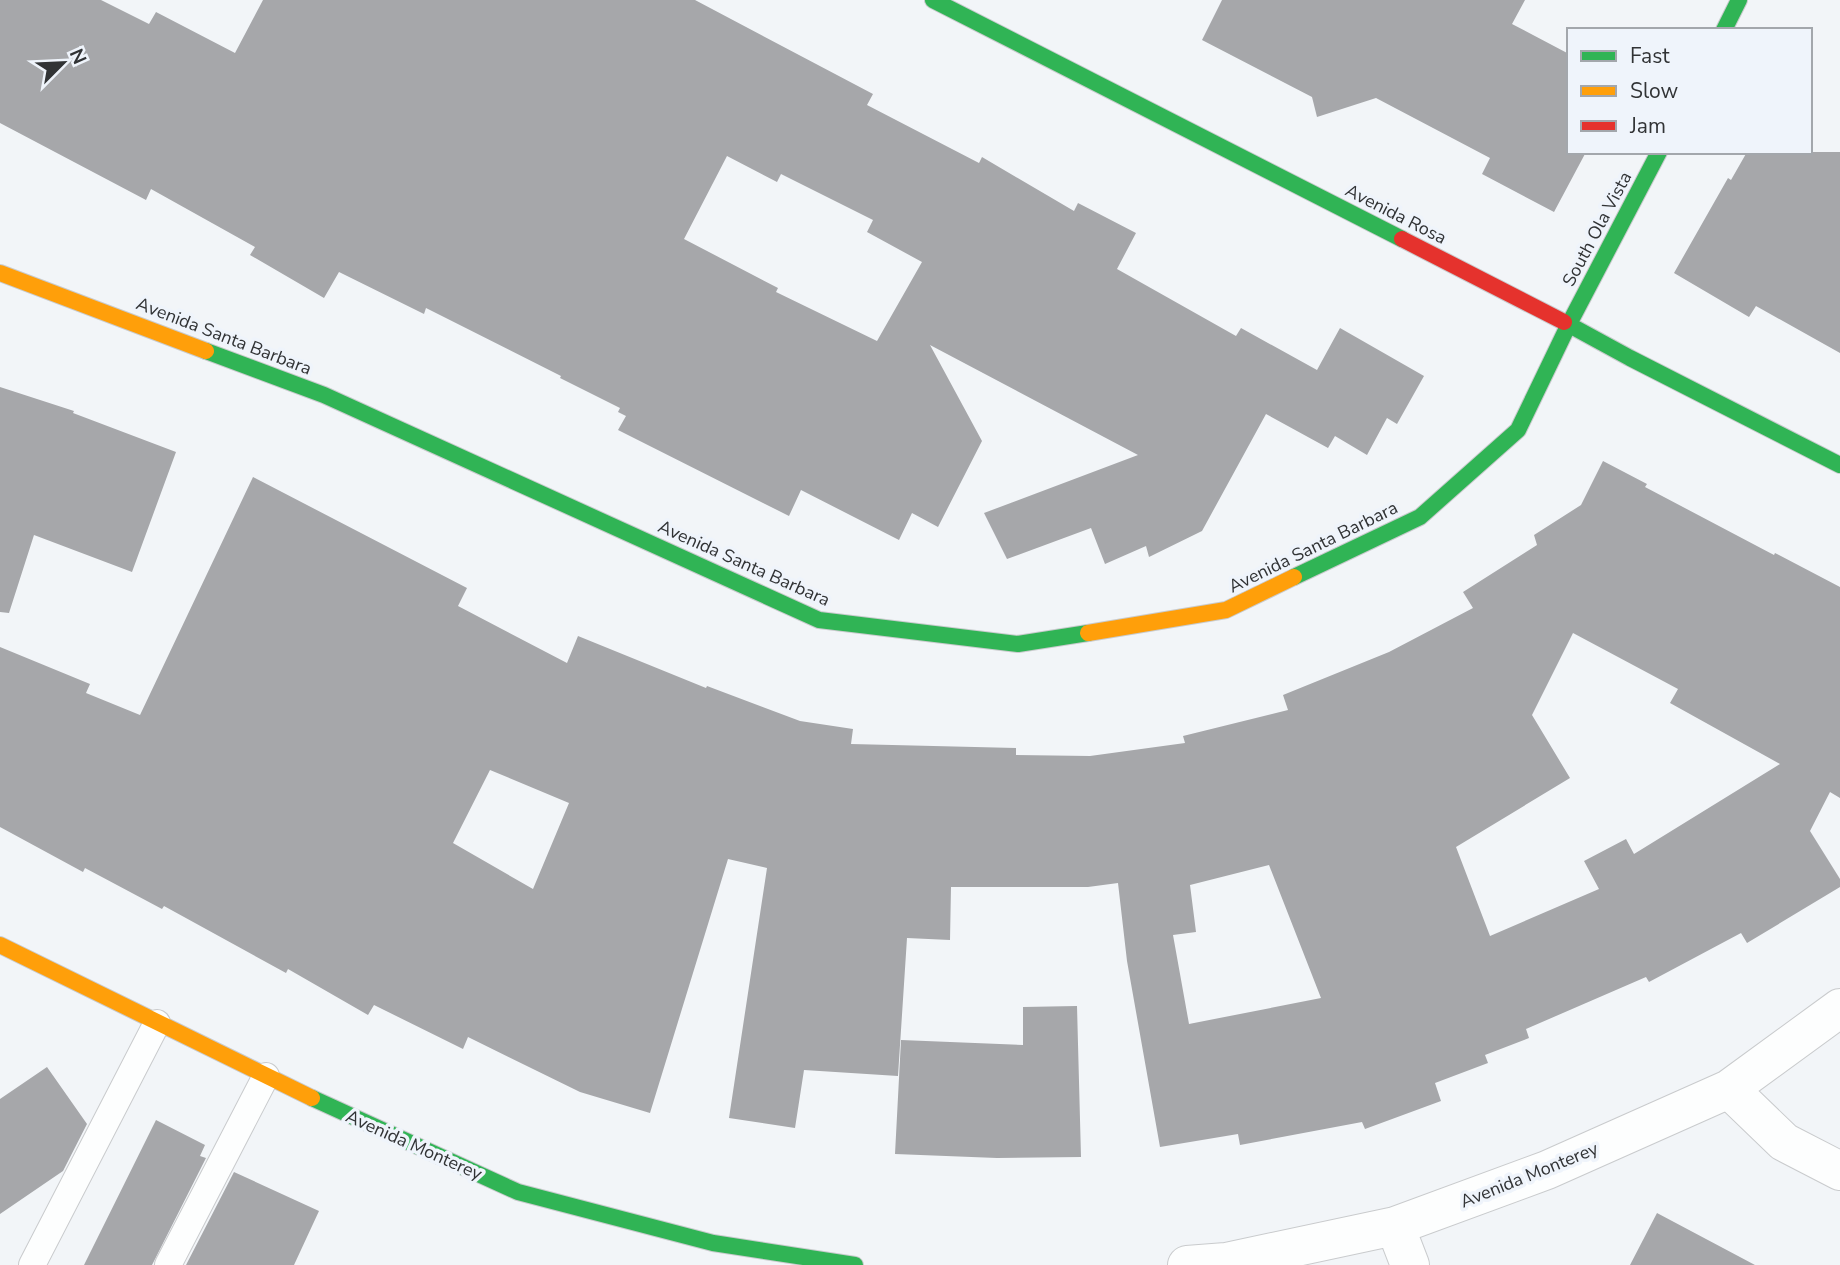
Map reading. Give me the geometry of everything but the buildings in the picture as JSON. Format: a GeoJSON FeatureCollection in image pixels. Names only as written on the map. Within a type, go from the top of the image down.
{"type":"FeatureCollection","features":[{"type":"Feature","properties":{"kind":"street","name":"Avenida Rosa"},"geometry":{"type":"LineString","coordinates":[[933,0],[1840,465]]}},
{"type":"Feature","properties":{"kind":"street"},"geometry":{"type":"LineString","coordinates":[[1725,28],[1740,0]]}},
{"type":"Feature","properties":{"kind":"street","name":"South Ola Vista"},"geometry":{"type":"LineString","coordinates":[[1569,324],[1658,154]]}},
{"type":"Feature","properties":{"kind":"street","name":"Avenida Santa Barbara"},"geometry":{"type":"LineString","coordinates":[[0,273],[324,395],[818,620],[1018,645],[1226,610],[1420,517],[1518,430],[1569,324]]}},
{"type":"Feature","properties":{"kind":"street","name":"Avenida Monterey"},"geometry":{"type":"LineString","coordinates":[[0,945],[342,1113],[517,1192],[713,1242],[855,1265]]}},
{"type":"Feature","properties":{"kind":"street","name":"Avenida Monterey"},"geometry":{"type":"LineString","coordinates":[[1187,1265],[1226,1262],[1395,1226],[1547,1170],[1729,1089],[1840,1007]]}},
{"type":"Feature","properties":{"kind":"street"},"geometry":{"type":"LineString","coordinates":[[1729,1089],[1784,1142],[1840,1171]]}},
{"type":"Feature","properties":{"kind":"street"},"geometry":{"type":"LineString","coordinates":[[1395,1226],[1410,1265]]}},
{"type":"Feature","properties":{"kind":"lane"},"geometry":{"type":"LineString","coordinates":[[32,1265],[157,1023]]}},
{"type":"Feature","properties":{"kind":"lane"},"geometry":{"type":"LineString","coordinates":[[168,1265],[266,1076]]}},
{"type":"Feature","properties":{"kind":"traffic: fast"},"geometry":{"type":"LineString","coordinates":[[933,0],[1402,239]]}},
{"type":"Feature","properties":{"kind":"traffic: fast"},"geometry":{"type":"LineString","coordinates":[[1725,28],[1739,0]]}},
{"type":"Feature","properties":{"kind":"traffic: fast"},"geometry":{"type":"LineString","coordinates":[[1294,577],[1420,517],[1518,430],[1569,324],[1658,154]]}},
{"type":"Feature","properties":{"kind":"traffic: fast"},"geometry":{"type":"LineString","coordinates":[[1564,322],[1840,465]]}},
{"type":"Feature","properties":{"kind":"traffic: fast"},"geometry":{"type":"LineString","coordinates":[[206,351],[324,395],[819,620],[1018,644],[1088,633]]}},
{"type":"Feature","properties":{"kind":"traffic: fast"},"geometry":{"type":"LineString","coordinates":[[312,1098],[518,1192],[713,1243],[855,1265]]}},
{"type":"Feature","properties":{"kind":"traffic: slow"},"geometry":{"type":"LineString","coordinates":[[0,273],[206,351]]}},
{"type":"Feature","properties":{"kind":"traffic: slow"},"geometry":{"type":"LineString","coordinates":[[1088,633],[1226,610],[1294,577]]}},
{"type":"Feature","properties":{"kind":"traffic: slow"},"geometry":{"type":"LineString","coordinates":[[0,945],[312,1098]]}},
{"type":"Feature","properties":{"kind":"traffic: jam"},"geometry":{"type":"LineString","coordinates":[[1402,239],[1564,322]]}}]}
